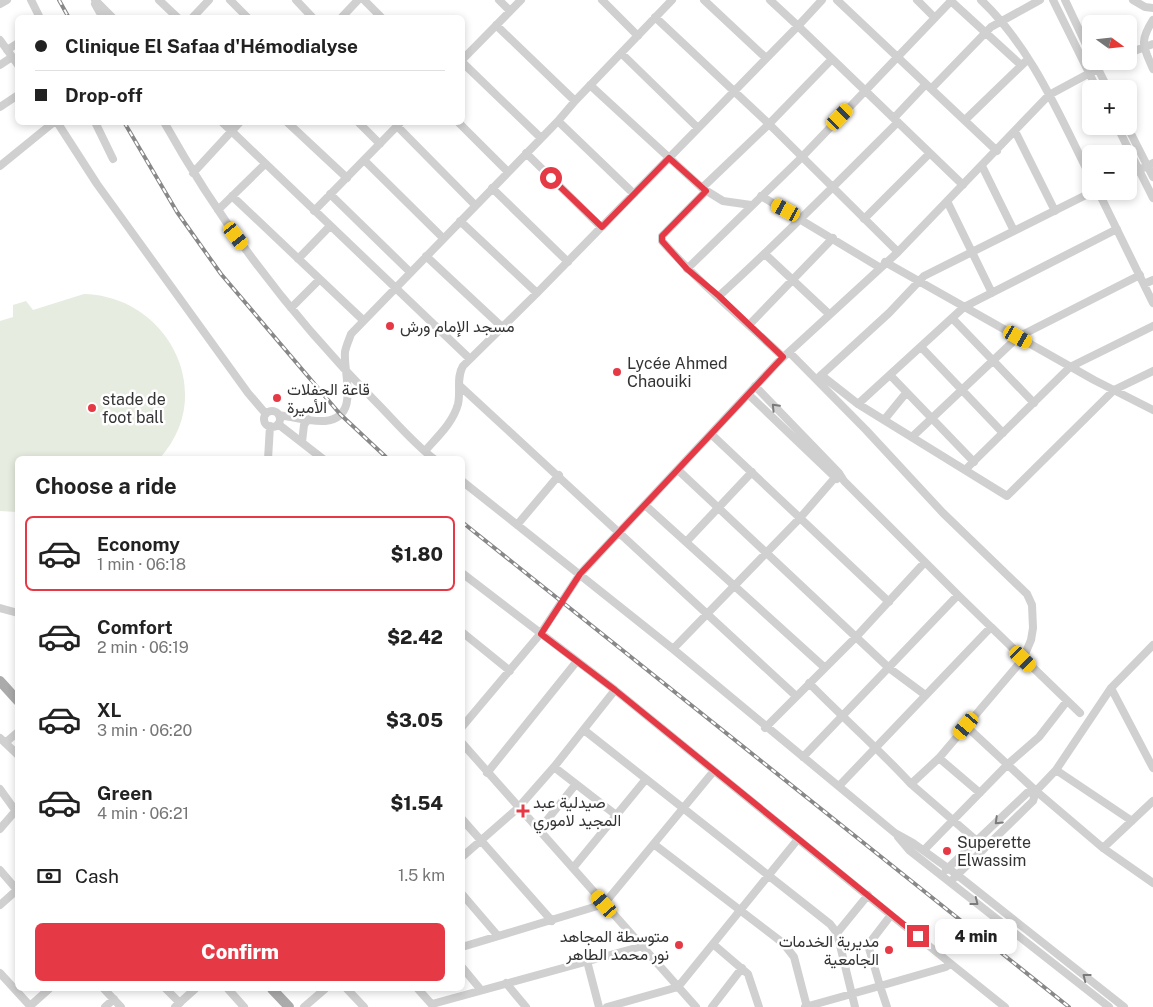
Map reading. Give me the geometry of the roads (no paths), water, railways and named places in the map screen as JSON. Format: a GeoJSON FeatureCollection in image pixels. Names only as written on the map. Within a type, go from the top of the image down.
{"type":"FeatureCollection","features":[{"type":"Feature","properties":{"kind":"main road"},"geometry":{"type":"LineString","coordinates":[[2,686],[15,698]]}},
{"type":"Feature","properties":{"kind":"main road"},"geometry":{"type":"LineString","coordinates":[[273,991],[283,1005]]}},
{"type":"Feature","properties":{"kind":"street"},"geometry":{"type":"LineString","coordinates":[[0,4],[7,0]]}},
{"type":"Feature","properties":{"kind":"street"},"geometry":{"type":"LineString","coordinates":[[31,0],[38,15]]}},
{"type":"Feature","properties":{"kind":"street"},"geometry":{"type":"LineString","coordinates":[[94,0],[102,15]]}},
{"type":"Feature","properties":{"kind":"street"},"geometry":{"type":"LineString","coordinates":[[94,0],[110,15]]}},
{"type":"Feature","properties":{"kind":"street"},"geometry":{"type":"LineString","coordinates":[[159,0],[175,15]]}},
{"type":"Feature","properties":{"kind":"street"},"geometry":{"type":"LineString","coordinates":[[195,15],[209,0]]}},
{"type":"Feature","properties":{"kind":"street"},"geometry":{"type":"LineString","coordinates":[[230,0],[245,15]]}},
{"type":"Feature","properties":{"kind":"street"},"geometry":{"type":"LineString","coordinates":[[296,0],[310,15]]}},
{"type":"Feature","properties":{"kind":"street"},"geometry":{"type":"LineString","coordinates":[[344,15],[358,0]]}},
{"type":"Feature","properties":{"kind":"street"},"geometry":{"type":"LineString","coordinates":[[364,0],[379,15]]}},
{"type":"Feature","properties":{"kind":"street"},"geometry":{"type":"LineString","coordinates":[[499,0],[510,11]]}},
{"type":"Feature","properties":{"kind":"street"},"geometry":{"type":"LineString","coordinates":[[465,58],[521,0]]}},
{"type":"Feature","properties":{"kind":"street"},"geometry":{"type":"LineString","coordinates":[[602,0],[638,36]]}},
{"type":"Feature","properties":{"kind":"street"},"geometry":{"type":"LineString","coordinates":[[704,0],[766,58]]}},
{"type":"Feature","properties":{"kind":"street"},"geometry":{"type":"LineString","coordinates":[[770,0],[963,185]]}},
{"type":"Feature","properties":{"kind":"street"},"geometry":{"type":"LineString","coordinates":[[425,451],[455,412],[461,370],[470,359],[568,262],[822,0]]}},
{"type":"Feature","properties":{"kind":"street"},"geometry":{"type":"LineString","coordinates":[[837,0],[996,151]]}},
{"type":"Feature","properties":{"kind":"street"},"geometry":{"type":"LineString","coordinates":[[917,0],[935,18]]}},
{"type":"Feature","properties":{"kind":"street"},"geometry":{"type":"LineString","coordinates":[[687,269],[801,158],[952,0],[1021,65]]}},
{"type":"Feature","properties":{"kind":"street"},"geometry":{"type":"LineString","coordinates":[[981,0],[1002,20],[1028,58],[1082,161]]}},
{"type":"Feature","properties":{"kind":"street"},"geometry":{"type":"LineString","coordinates":[[719,296],[832,188],[896,120],[986,32],[1002,20],[1040,0]]}},
{"type":"Feature","properties":{"kind":"street"},"geometry":{"type":"LineString","coordinates":[[1054,0],[1092,80]]}},
{"type":"Feature","properties":{"kind":"street"},"geometry":{"type":"LineString","coordinates":[[1065,0],[1082,36]]}},
{"type":"Feature","properties":{"kind":"street"},"geometry":{"type":"LineString","coordinates":[[1133,0],[1145,8],[1153,8]]}},
{"type":"Feature","properties":{"kind":"street"},"geometry":{"type":"LineString","coordinates":[[266,414],[273,411],[279,415],[326,420],[340,414],[348,397],[348,374],[345,354],[351,334],[558,121],[574,101],[670,1]]}},
{"type":"Feature","properties":{"kind":"street"},"geometry":{"type":"LineString","coordinates":[[655,17],[768,124],[898,252]]}},
{"type":"Feature","properties":{"kind":"street"},"geometry":{"type":"LineString","coordinates":[[1153,20],[1145,35],[1142,46],[1153,68]]}},
{"type":"Feature","properties":{"kind":"street"},"geometry":{"type":"LineString","coordinates":[[496,25],[574,101]]}},
{"type":"Feature","properties":{"kind":"street"},"geometry":{"type":"LineString","coordinates":[[0,40],[15,61]]}},
{"type":"Feature","properties":{"kind":"street"},"geometry":{"type":"LineString","coordinates":[[1138,48],[1153,44]]}},
{"type":"Feature","properties":{"kind":"street"},"geometry":{"type":"LineString","coordinates":[[0,65],[15,46]]}},
{"type":"Feature","properties":{"kind":"street"},"geometry":{"type":"LineString","coordinates":[[621,53],[698,128]]}},
{"type":"Feature","properties":{"kind":"street"},"geometry":{"type":"LineString","coordinates":[[965,120],[1028,58]]}},
{"type":"Feature","properties":{"kind":"street"},"geometry":{"type":"LineString","coordinates":[[832,59],[704,189],[661,237],[662,241],[687,269],[749,325],[818,378],[1006,496],[1114,390],[1153,371]]}},
{"type":"Feature","properties":{"kind":"street"},"geometry":{"type":"LineString","coordinates":[[465,64],[541,138]]}},
{"type":"Feature","properties":{"kind":"street"},"geometry":{"type":"LineString","coordinates":[[465,724],[541,634],[580,574],[755,386],[882,264],[898,252],[1048,95],[1092,70]]}},
{"type":"Feature","properties":{"kind":"street"},"geometry":{"type":"LineString","coordinates":[[590,85],[704,189],[723,201],[751,205]]}},
{"type":"Feature","properties":{"kind":"street"},"geometry":{"type":"LineString","coordinates":[[0,107],[15,97]]}},
{"type":"Feature","properties":{"kind":"street"},"geometry":{"type":"LineString","coordinates":[[558,121],[634,194]]}},
{"type":"Feature","properties":{"kind":"street"},"geometry":{"type":"LineString","coordinates":[[0,166],[51,125]]}},
{"type":"Feature","properties":{"kind":"street"},"geometry":{"type":"LineString","coordinates":[[57,125],[97,184],[248,393],[266,414],[265,421],[302,442],[319,456]]}},
{"type":"Feature","properties":{"kind":"street"},"geometry":{"type":"LineString","coordinates":[[96,125],[113,159]]}},
{"type":"Feature","properties":{"kind":"street"},"geometry":{"type":"LineString","coordinates":[[166,125],[193,173],[218,210],[292,308],[348,374],[431,456]]}},
{"type":"Feature","properties":{"kind":"street"},"geometry":{"type":"LineString","coordinates":[[225,125],[470,359]]}},
{"type":"Feature","properties":{"kind":"street"},"geometry":{"type":"LineString","coordinates":[[193,173],[237,125]]}},
{"type":"Feature","properties":{"kind":"street"},"geometry":{"type":"LineString","coordinates":[[290,125],[347,178]]}},
{"type":"Feature","properties":{"kind":"street"},"geometry":{"type":"LineString","coordinates":[[361,125],[380,144]]}},
{"type":"Feature","properties":{"kind":"street"},"geometry":{"type":"LineString","coordinates":[[314,211],[398,125]]}},
{"type":"Feature","properties":{"kind":"street"},"geometry":{"type":"LineString","coordinates":[[400,125],[475,205]]}},
{"type":"Feature","properties":{"kind":"street"},"geometry":{"type":"LineString","coordinates":[[461,125],[508,172]]}},
{"type":"Feature","properties":{"kind":"street"},"geometry":{"type":"LineString","coordinates":[[1015,131],[1055,210]]}},
{"type":"Feature","properties":{"kind":"street"},"geometry":{"type":"LineString","coordinates":[[1121,135],[1153,198]]}},
{"type":"Feature","properties":{"kind":"street"},"geometry":{"type":"LineString","coordinates":[[1132,135],[1150,164],[1153,177]]}},
{"type":"Feature","properties":{"kind":"street"},"geometry":{"type":"LineString","coordinates":[[864,219],[930,152]]}},
{"type":"Feature","properties":{"kind":"street"},"geometry":{"type":"LineString","coordinates":[[526,153],[602,227]]}},
{"type":"Feature","properties":{"kind":"street"},"geometry":{"type":"LineString","coordinates":[[364,160],[443,238]]}},
{"type":"Feature","properties":{"kind":"street"},"geometry":{"type":"LineString","coordinates":[[218,210],[265,164]]}},
{"type":"Feature","properties":{"kind":"street"},"geometry":{"type":"LineString","coordinates":[[1139,170],[1150,164]]}},
{"type":"Feature","properties":{"kind":"street"},"geometry":{"type":"LineString","coordinates":[[982,166],[1014,231]]}},
{"type":"Feature","properties":{"kind":"street"},"geometry":{"type":"LineString","coordinates":[[492,188],[568,262]]}},
{"type":"Feature","properties":{"kind":"street"},"geometry":{"type":"LineString","coordinates":[[330,194],[410,272]]}},
{"type":"Feature","properties":{"kind":"street"},"geometry":{"type":"LineString","coordinates":[[232,196],[363,320]]}},
{"type":"Feature","properties":{"kind":"street"},"geometry":{"type":"LineString","coordinates":[[761,196],[800,217],[833,238],[919,281],[1070,367],[1153,410]]}},
{"type":"Feature","properties":{"kind":"street"},"geometry":{"type":"LineString","coordinates":[[818,378],[888,314],[928,274],[1082,197]]}},
{"type":"Feature","properties":{"kind":"street"},"geometry":{"type":"LineString","coordinates":[[1101,200],[1153,303]]}},
{"type":"Feature","properties":{"kind":"street"},"geometry":{"type":"LineString","coordinates":[[947,201],[992,293]]}},
{"type":"Feature","properties":{"kind":"street"},"geometry":{"type":"LineString","coordinates":[[460,221],[537,293]]}},
{"type":"Feature","properties":{"kind":"street"},"geometry":{"type":"LineString","coordinates":[[298,259],[330,226]]}},
{"type":"Feature","properties":{"kind":"street"},"geometry":{"type":"LineString","coordinates":[[858,404],[964,307],[1116,229]]}},
{"type":"Feature","properties":{"kind":"street"},"geometry":{"type":"LineString","coordinates":[[749,325],[833,238]]}},
{"type":"Feature","properties":{"kind":"street"},"geometry":{"type":"LineString","coordinates":[[765,254],[829,314]]}},
{"type":"Feature","properties":{"kind":"street"},"geometry":{"type":"LineString","coordinates":[[426,256],[502,327]]}},
{"type":"Feature","properties":{"kind":"street"},"geometry":{"type":"LineString","coordinates":[[912,437],[1018,337],[1140,275]]}},
{"type":"Feature","properties":{"kind":"street"},"geometry":{"type":"LineString","coordinates":[[292,308],[320,280]]}},
{"type":"Feature","properties":{"kind":"street"},"geometry":{"type":"LineString","coordinates":[[1144,284],[1153,280]]}},
{"type":"Feature","properties":{"kind":"street"},"geometry":{"type":"LineString","coordinates":[[952,318],[1034,403]]}},
{"type":"Feature","properties":{"kind":"street"},"geometry":{"type":"LineString","coordinates":[[965,470],[1070,367],[1153,326]]}},
{"type":"Feature","properties":{"kind":"street"},"geometry":{"type":"LineString","coordinates":[[921,347],[1003,433]]}},
{"type":"Feature","properties":{"kind":"street"},"geometry":{"type":"LineString","coordinates":[[890,375],[974,462]]}},
{"type":"Feature","properties":{"kind":"street"},"geometry":{"type":"LineString","coordinates":[[818,378],[943,513],[1027,594],[1032,605],[1032,640],[1023,659],[939,758],[911,784]]}},
{"type":"Feature","properties":{"kind":"street"},"geometry":{"type":"LineString","coordinates":[[460,386],[620,532],[707,616],[796,696]]}},
{"type":"Feature","properties":{"kind":"street"},"geometry":{"type":"LineString","coordinates":[[755,386],[792,430],[990,627],[1080,713]]}},
{"type":"Feature","properties":{"kind":"street"},"geometry":{"type":"LineString","coordinates":[[884,420],[906,393]]}},
{"type":"Feature","properties":{"kind":"street"},"geometry":{"type":"LineString","coordinates":[[748,394],[792,430]]}},
{"type":"Feature","properties":{"kind":"street"},"geometry":{"type":"LineString","coordinates":[[269,456],[274,425],[279,415]]}},
{"type":"Feature","properties":{"kind":"street"},"geometry":{"type":"LineString","coordinates":[[302,442],[304,426],[308,419]]}},
{"type":"Feature","properties":{"kind":"street"},"geometry":{"type":"LineString","coordinates":[[711,434],[889,602]]}},
{"type":"Feature","properties":{"kind":"street"},"geometry":{"type":"LineString","coordinates":[[678,470],[889,668],[924,694]]}},
{"type":"Feature","properties":{"kind":"street"},"geometry":{"type":"LineString","coordinates":[[686,542],[752,472]]}},
{"type":"Feature","properties":{"kind":"street"},"geometry":{"type":"LineString","coordinates":[[517,525],[558,475]]}},
{"type":"Feature","properties":{"kind":"street"},"geometry":{"type":"LineString","coordinates":[[673,649],[735,588],[837,475]]}},
{"type":"Feature","properties":{"kind":"street"},"geometry":{"type":"LineString","coordinates":[[465,483],[673,649],[765,728],[895,833],[924,850],[956,874],[1124,1007]]}},
{"type":"Feature","properties":{"kind":"street"},"geometry":{"type":"LineString","coordinates":[[645,505],[824,667]]}},
{"type":"Feature","properties":{"kind":"street"},"geometry":{"type":"LineString","coordinates":[[765,728],[856,637],[925,562]]}},
{"type":"Feature","properties":{"kind":"street"},"geometry":{"type":"LineString","coordinates":[[465,575],[615,690],[713,772],[1005,1007]]}},
{"type":"Feature","properties":{"kind":"street"},"geometry":{"type":"LineString","coordinates":[[803,757],[958,595]]}},
{"type":"Feature","properties":{"kind":"street"},"geometry":{"type":"LineString","coordinates":[[0,608],[15,612]]}},
{"type":"Feature","properties":{"kind":"street"},"geometry":{"type":"LineString","coordinates":[[839,786],[924,694],[990,627]]}},
{"type":"Feature","properties":{"kind":"street"},"geometry":{"type":"LineString","coordinates":[[465,634],[510,671]]}},
{"type":"Feature","properties":{"kind":"street"},"geometry":{"type":"LineString","coordinates":[[950,882],[956,874],[1033,801],[1036,792],[1056,770],[1111,688],[1153,645]]}},
{"type":"Feature","properties":{"kind":"street"},"geometry":{"type":"LineString","coordinates":[[487,772],[577,661]]}},
{"type":"Feature","properties":{"kind":"street"},"geometry":{"type":"LineString","coordinates":[[809,683],[841,716],[877,746],[911,784],[977,841]]}},
{"type":"Feature","properties":{"kind":"street"},"geometry":{"type":"LineString","coordinates":[[1111,688],[1153,768]]}},
{"type":"Feature","properties":{"kind":"street"},"geometry":{"type":"LineString","coordinates":[[465,854],[518,808],[554,767],[615,690]]}},
{"type":"Feature","properties":{"kind":"street"},"geometry":{"type":"LineString","coordinates":[[924,850],[1008,764],[1039,736],[1067,701]]}},
{"type":"Feature","properties":{"kind":"street"},"geometry":{"type":"LineString","coordinates":[[966,726],[1036,792],[1103,848],[1153,883]]}},
{"type":"Feature","properties":{"kind":"street"},"geometry":{"type":"LineString","coordinates":[[584,730],[770,875],[816,912],[837,933],[855,1007]]}},
{"type":"Feature","properties":{"kind":"street"},"geometry":{"type":"LineString","coordinates":[[15,734],[3,741],[15,752]]}},
{"type":"Feature","properties":{"kind":"street"},"geometry":{"type":"LineString","coordinates":[[465,746],[696,1007]]}},
{"type":"Feature","properties":{"kind":"street"},"geometry":{"type":"LineString","coordinates":[[939,758],[980,793]]}},
{"type":"Feature","properties":{"kind":"street"},"geometry":{"type":"LineString","coordinates":[[554,767],[616,815]]}},
{"type":"Feature","properties":{"kind":"street"},"geometry":{"type":"LineString","coordinates":[[1056,770],[1132,821]]}},
{"type":"Feature","properties":{"kind":"street"},"geometry":{"type":"LineString","coordinates":[[465,945],[552,921],[604,904],[654,846],[713,772]]}},
{"type":"Feature","properties":{"kind":"street"},"geometry":{"type":"LineString","coordinates":[[573,868],[646,779]]}},
{"type":"Feature","properties":{"kind":"street"},"geometry":{"type":"LineString","coordinates":[[539,830],[576,784]]}},
{"type":"Feature","properties":{"kind":"street"},"geometry":{"type":"LineString","coordinates":[[0,789],[15,812]]}},
{"type":"Feature","properties":{"kind":"street"},"geometry":{"type":"LineString","coordinates":[[942,876],[948,868],[1027,793],[1036,792]]}},
{"type":"Feature","properties":{"kind":"street"},"geometry":{"type":"LineString","coordinates":[[1103,848],[1153,801]]}},
{"type":"Feature","properties":{"kind":"street"},"geometry":{"type":"LineString","coordinates":[[0,829],[15,815]]}},
{"type":"Feature","properties":{"kind":"street"},"geometry":{"type":"LineString","coordinates":[[465,822],[552,921]]}},
{"type":"Feature","properties":{"kind":"street"},"geometry":{"type":"LineString","coordinates":[[895,833],[909,850],[1109,1007]]}},
{"type":"Feature","properties":{"kind":"street"},"geometry":{"type":"LineString","coordinates":[[607,1007],[678,987],[798,839]]}},
{"type":"Feature","properties":{"kind":"street"},"geometry":{"type":"LineString","coordinates":[[654,846],[740,910],[791,951],[806,1007],[946,967],[950,963]]}},
{"type":"Feature","properties":{"kind":"street"},"geometry":{"type":"LineString","coordinates":[[0,870],[15,888]]}},
{"type":"Feature","properties":{"kind":"street"},"geometry":{"type":"LineString","coordinates":[[0,905],[15,892]]}},
{"type":"Feature","properties":{"kind":"street"},"geometry":{"type":"LineString","coordinates":[[837,933],[868,895]]}},
{"type":"Feature","properties":{"kind":"street"},"geometry":{"type":"LineString","coordinates":[[465,898],[498,936]]}},
{"type":"Feature","properties":{"kind":"street"},"geometry":{"type":"LineString","coordinates":[[886,1007],[868,945],[891,915]]}},
{"type":"Feature","properties":{"kind":"street"},"geometry":{"type":"LineString","coordinates":[[713,944],[742,968],[752,982],[759,1007]]}},
{"type":"Feature","properties":{"kind":"street"},"geometry":{"type":"LineString","coordinates":[[420,991],[433,1006],[481,990],[643,946]]}},
{"type":"Feature","properties":{"kind":"street"},"geometry":{"type":"LineString","coordinates":[[587,961],[599,1007]]}},
{"type":"Feature","properties":{"kind":"street"},"geometry":{"type":"LineString","coordinates":[[712,1007],[742,968]]}},
{"type":"Feature","properties":{"kind":"street"},"geometry":{"type":"LineString","coordinates":[[465,971],[481,990]]}},
{"type":"Feature","properties":{"kind":"street"},"geometry":{"type":"LineString","coordinates":[[0,973],[15,990]]}},
{"type":"Feature","properties":{"kind":"street"},"geometry":{"type":"LineString","coordinates":[[506,983],[526,1007]]}},
{"type":"Feature","properties":{"kind":"street"},"geometry":{"type":"LineString","coordinates":[[16,991],[30,1007],[47,991]]}},
{"type":"Feature","properties":{"kind":"street"},"geometry":{"type":"LineString","coordinates":[[106,991],[121,1007]]}},
{"type":"Feature","properties":{"kind":"street"},"geometry":{"type":"LineString","coordinates":[[167,991],[177,1005],[193,991]]}},
{"type":"Feature","properties":{"kind":"street"},"geometry":{"type":"LineString","coordinates":[[230,991],[242,1007]]}},
{"type":"Feature","properties":{"kind":"street"},"geometry":{"type":"LineString","coordinates":[[304,1007],[323,991]]}},
{"type":"Feature","properties":{"kind":"street"},"geometry":{"type":"LineString","coordinates":[[349,991],[364,1007]]}},
{"type":"Feature","properties":{"kind":"street"},"geometry":{"type":"LineString","coordinates":[[105,1007],[114,999]]}},
{"type":"Feature","properties":{"kind":"railway"},"geometry":{"type":"LineString","coordinates":[[59,0],[67,15]]}},
{"type":"Feature","properties":{"kind":"railway"},"geometry":{"type":"LineString","coordinates":[[126,125],[177,212],[221,274],[340,414],[385,456]]}},
{"type":"Feature","properties":{"kind":"railway"},"geometry":{"type":"LineString","coordinates":[[465,524],[1069,1007]]}},
{"type":"Feature","properties":{"kind":"place","name":"مسجد الإمام ورش"},"geometry":{"type":"Point","coordinates":[390,326]}},
{"type":"Feature","properties":{"kind":"place","name":"Lycée Ahmed Chaouiki"},"geometry":{"type":"Point","coordinates":[617,372]}},
{"type":"Feature","properties":{"kind":"place","name":"قاعة الحفلات الأميرة"},"geometry":{"type":"Point","coordinates":[277,398]}},
{"type":"Feature","properties":{"kind":"place","name":"stade de foot ball"},"geometry":{"type":"Point","coordinates":[92,408]}},
{"type":"Feature","properties":{"kind":"place","name":"صيدلية عبد المجيد لاموري"},"geometry":{"type":"Point","coordinates":[523,811]}},
{"type":"Feature","properties":{"kind":"place","name":"Superette Elwassim"},"geometry":{"type":"Point","coordinates":[947,851]}},
{"type":"Feature","properties":{"kind":"place","name":"متوسطة المجاهد نور محمد الطاهر"},"geometry":{"type":"Point","coordinates":[679,945]}},
{"type":"Feature","properties":{"kind":"place","name":"مديرية الخدمات الجامعية"},"geometry":{"type":"Point","coordinates":[889,950]}}]}
